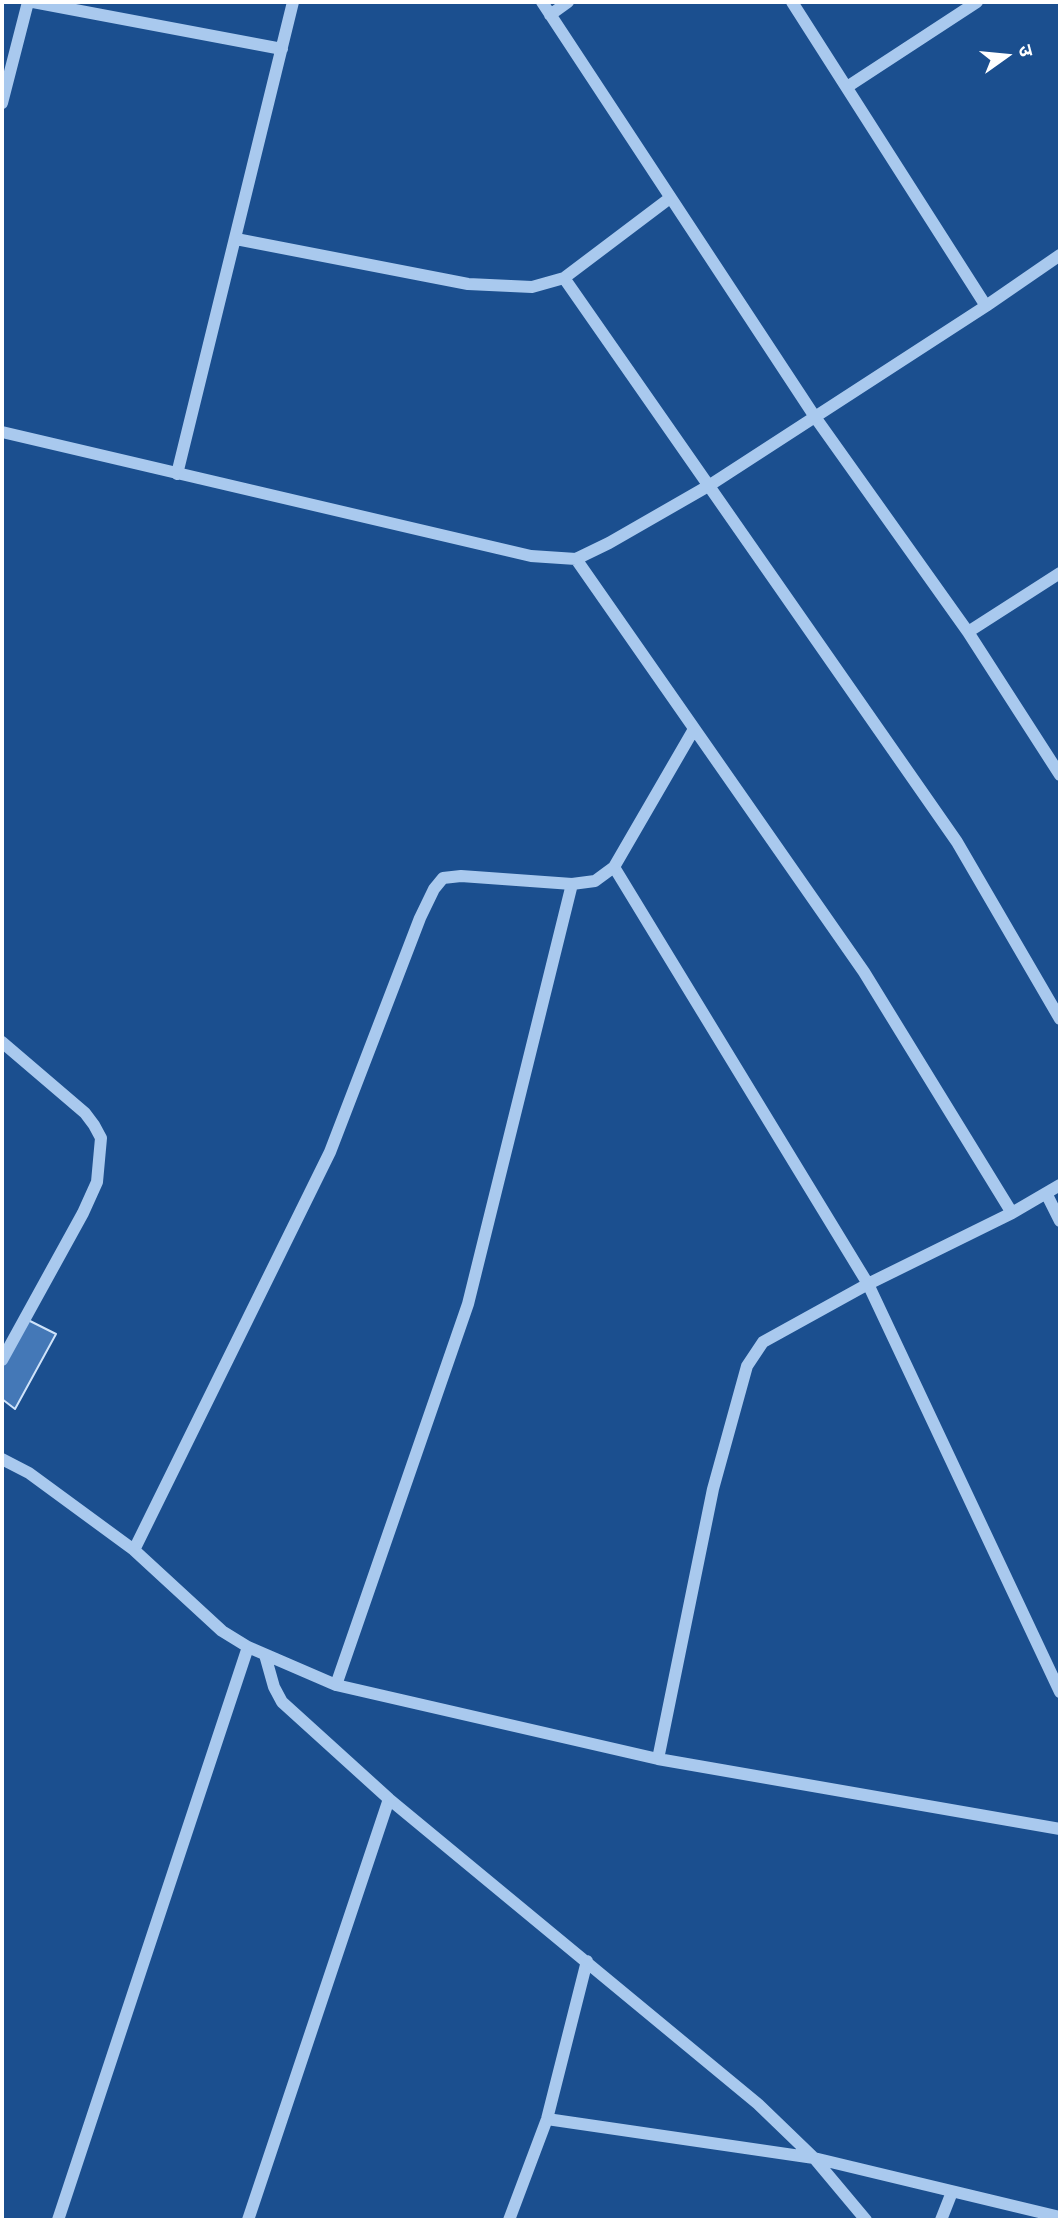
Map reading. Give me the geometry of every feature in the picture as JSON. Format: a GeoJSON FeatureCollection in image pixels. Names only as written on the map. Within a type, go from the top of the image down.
{"type":"FeatureCollection","features":[{"type":"Feature","properties":{"kind":"street"},"geometry":{"type":"LineString","coordinates":[[2,103],[30,2],[282,49]]}},
{"type":"Feature","properties":{"kind":"street"},"geometry":{"type":"LineString","coordinates":[[177,474],[293,2]]}},
{"type":"Feature","properties":{"kind":"street"},"geometry":{"type":"LineString","coordinates":[[542,2],[815,417],[968,632],[1060,775]]}},
{"type":"Feature","properties":{"kind":"street"},"geometry":{"type":"LineString","coordinates":[[550,15],[568,2]]}},
{"type":"Feature","properties":{"kind":"street"},"geometry":{"type":"LineString","coordinates":[[792,2],[986,306]]}},
{"type":"Feature","properties":{"kind":"street"},"geometry":{"type":"LineString","coordinates":[[846,87],[977,2]]}},
{"type":"Feature","properties":{"kind":"street"},"geometry":{"type":"LineString","coordinates":[[236,239],[468,284],[532,286],[564,278],[670,198]]}},
{"type":"Feature","properties":{"kind":"street"},"geometry":{"type":"LineString","coordinates":[[2,432],[531,556],[576,559],[710,485],[1060,255]]}},
{"type":"Feature","properties":{"kind":"street"},"geometry":{"type":"LineString","coordinates":[[564,278],[957,842],[1060,1019]]}},
{"type":"Feature","properties":{"kind":"street"},"geometry":{"type":"LineString","coordinates":[[576,559],[864,972],[1012,1213]]}},
{"type":"Feature","properties":{"kind":"street"},"geometry":{"type":"LineString","coordinates":[[968,632],[1060,573]]}},
{"type":"Feature","properties":{"kind":"street"},"geometry":{"type":"LineString","coordinates":[[134,1550],[330,1153],[420,918],[434,889],[443,878],[461,876],[572,884],[595,881],[614,867],[694,729]]}},
{"type":"Feature","properties":{"kind":"street"},"geometry":{"type":"LineString","coordinates":[[614,867],[868,1284],[1060,1692]]}},
{"type":"Feature","properties":{"kind":"street"},"geometry":{"type":"LineString","coordinates":[[335,1685],[468,1304],[572,884]]}},
{"type":"Feature","properties":{"kind":"street"},"geometry":{"type":"LineString","coordinates":[[2,1042],[85,1113],[101,1138],[97,1181],[83,1213],[2,1360]]}},
{"type":"Feature","properties":{"kind":"street"},"geometry":{"type":"LineString","coordinates":[[658,1759],[713,1489],[747,1367],[763,1342],[868,1284],[1012,1213],[1060,1185]]}},
{"type":"Feature","properties":{"kind":"street"},"geometry":{"type":"LineString","coordinates":[[1046,1193],[1060,1222]]}},
{"type":"Feature","properties":{"kind":"street"},"geometry":{"type":"LineString","coordinates":[[2,1459],[29,1474],[134,1550],[222,1631],[248,1647],[335,1685],[658,1759],[1060,1829]]}},
{"type":"Feature","properties":{"kind":"street"},"geometry":{"type":"LineString","coordinates":[[58,2220],[248,1647]]}},
{"type":"Feature","properties":{"kind":"street"},"geometry":{"type":"LineString","coordinates":[[265,1655],[274,1687],[282,1702],[389,1799],[758,2104],[814,2158],[866,2220]]}},
{"type":"Feature","properties":{"kind":"street"},"geometry":{"type":"LineString","coordinates":[[248,2220],[389,1799]]}},
{"type":"Feature","properties":{"kind":"street"},"geometry":{"type":"LineString","coordinates":[[509,2220],[547,2119],[587,1961]]}},
{"type":"Feature","properties":{"kind":"street"},"geometry":{"type":"LineString","coordinates":[[547,2119],[814,2158],[1060,2217]]}},
{"type":"Feature","properties":{"kind":"street"},"geometry":{"type":"LineString","coordinates":[[941,2220],[953,2192]]}},
{"type":"Feature","properties":{"kind":"building"},"geometry":{"type":"Polygon","coordinates":[[[22,1317],[56,1334],[15,1409],[2,1399],[2,1355],[22,1317]]]}}]}
